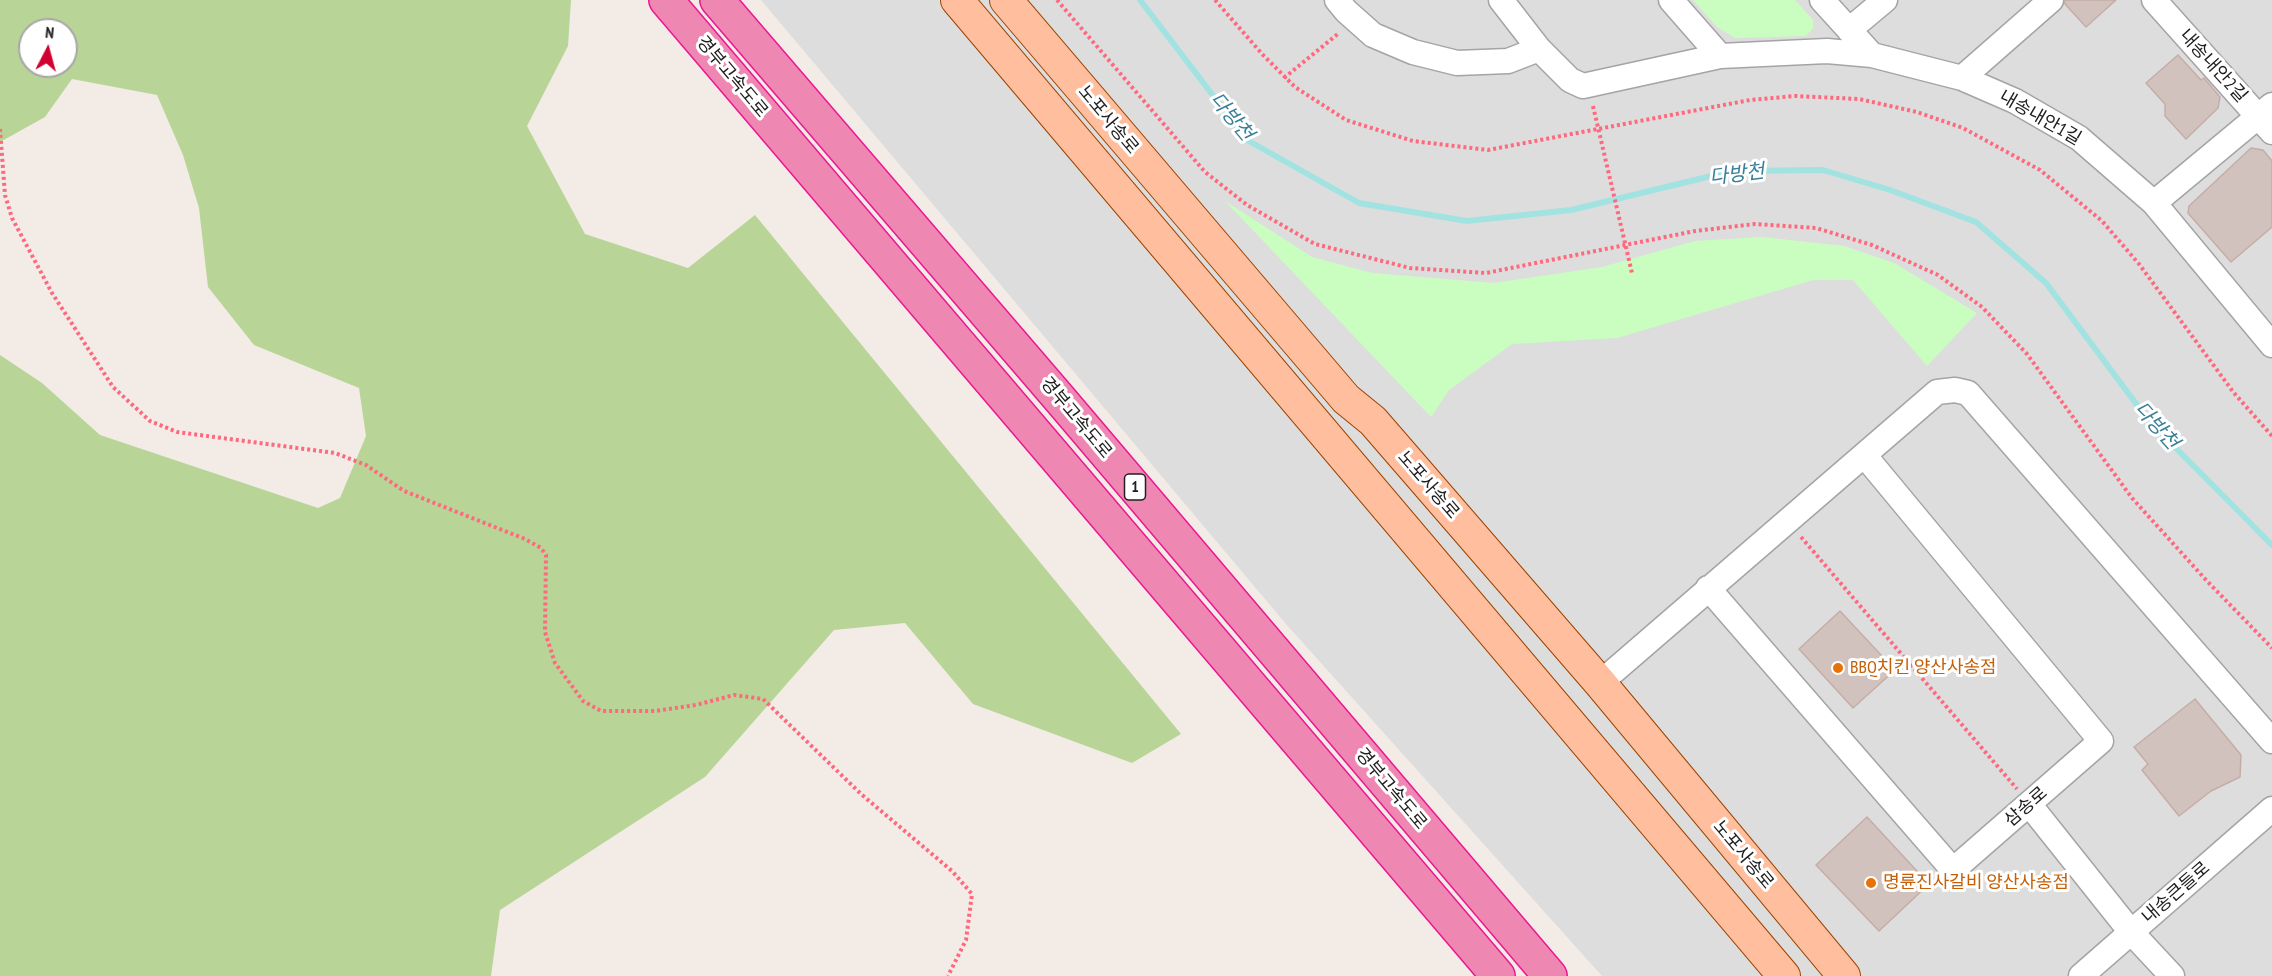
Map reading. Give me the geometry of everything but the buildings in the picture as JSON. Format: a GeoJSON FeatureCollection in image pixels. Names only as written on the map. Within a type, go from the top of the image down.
{"type":"FeatureCollection","features":[{"type":"Feature","properties":{"kind":"highway","name":"경부고속도로"},"geometry":{"type":"LineString","coordinates":[[666,0],[1498,976]]}},
{"type":"Feature","properties":{"kind":"highway","name":"경부고속도로"},"geometry":{"type":"LineString","coordinates":[[717,0],[1550,976]]}},
{"type":"Feature","properties":{"kind":"main road"},"geometry":{"type":"LineString","coordinates":[[957,0],[1784,976]]}},
{"type":"Feature","properties":{"kind":"main road","name":"노포사송로"},"geometry":{"type":"LineString","coordinates":[[1006,0],[1346,399],[1373,421],[1600,683],[1844,976]]}},
{"type":"Feature","properties":{"kind":"street"},"geometry":{"type":"LineString","coordinates":[[1501,0],[1539,49],[1570,80],[1583,86],[1588,85]]}},
{"type":"Feature","properties":{"kind":"street"},"geometry":{"type":"LineString","coordinates":[[1671,0],[1720,56]]}},
{"type":"Feature","properties":{"kind":"street"},"geometry":{"type":"LineString","coordinates":[[1822,0],[1872,56]]}},
{"type":"Feature","properties":{"kind":"street"},"geometry":{"type":"LineString","coordinates":[[1849,30],[1885,0]]}},
{"type":"Feature","properties":{"kind":"street"},"geometry":{"type":"LineString","coordinates":[[1962,78],[2050,0]]}},
{"type":"Feature","properties":{"kind":"street","name":"내송내안2길"},"geometry":{"type":"LineString","coordinates":[[2154,0],[2268,118]]}},
{"type":"Feature","properties":{"kind":"street"},"geometry":{"type":"LineString","coordinates":[[1350,8],[1373,35],[1413,52],[1457,63],[1508,61],[1539,49]]}},
{"type":"Feature","properties":{"kind":"street","name":"내송내안1길"},"geometry":{"type":"LineString","coordinates":[[1588,85],[1720,56],[1827,51],[1872,56],[1962,78],[2015,100],[2079,138],[2154,203],[2272,345]]}},
{"type":"Feature","properties":{"kind":"street"},"geometry":{"type":"LineString","coordinates":[[2154,203],[2268,118]]}},
{"type":"Feature","properties":{"kind":"street"},"geometry":{"type":"LineString","coordinates":[[1600,683],[1937,392],[1955,390],[1968,393],[2272,741]]}},
{"type":"Feature","properties":{"kind":"street","name":"삼송로"},"geometry":{"type":"LineString","coordinates":[[1708,588],[1953,870],[2101,741],[1864,456]]}},
{"type":"Feature","properties":{"kind":"street"},"geometry":{"type":"LineString","coordinates":[[2029,804],[2131,932],[2172,976]]}},
{"type":"Feature","properties":{"kind":"street","name":"내송큰들로"},"geometry":{"type":"LineString","coordinates":[[2080,976],[2272,809]]}},
{"type":"Feature","properties":{"kind":"path"},"geometry":{"type":"LineString","coordinates":[[1057,0],[1205,172],[1247,205],[1315,244],[1410,268],[1486,273],[1695,231],[1755,224],[1816,228],[1872,244],[1938,275],[1982,307],[2027,354],[2132,498],[2206,580],[2272,648]]}},
{"type":"Feature","properties":{"kind":"path"},"geometry":{"type":"LineString","coordinates":[[1215,0],[1284,78],[1346,120],[1413,141],[1488,150],[1750,100],[1795,96],[1859,99],[1917,112],[1963,128],[2040,171],[2103,221],[2139,264],[2234,393],[2272,436]]}},
{"type":"Feature","properties":{"kind":"path"},"geometry":{"type":"LineString","coordinates":[[1284,78],[1350,8]]}},
{"type":"Feature","properties":{"kind":"path"},"geometry":{"type":"LineString","coordinates":[[1588,85],[1632,273]]}},
{"type":"Feature","properties":{"kind":"path"},"geometry":{"type":"LineString","coordinates":[[0,129],[5,195],[12,218],[52,293],[113,387],[150,421],[177,432],[335,453],[366,465],[404,491],[525,539],[541,548],[546,555],[545,632],[555,663],[583,701],[601,711],[655,711],[696,705],[734,695],[763,699],[861,794],[952,872],[972,894],[966,940],[948,976]]}},
{"type":"Feature","properties":{"kind":"path"},"geometry":{"type":"LineString","coordinates":[[1787,521],[2029,804]]}},
{"type":"Feature","properties":{"kind":"shaded area"},"geometry":{"type":"Polygon","coordinates":[[[761,0],[2272,0],[2272,976],[1602,976],[1286,624],[761,0]]]}},
{"type":"Feature","properties":{"kind":"green space"},"geometry":{"type":"Polygon","coordinates":[[[0,0],[571,0],[568,46],[527,126],[585,234],[688,268],[755,215],[1181,734],[1132,763],[973,704],[905,623],[834,630],[705,777],[500,910],[491,976],[0,976],[0,355],[42,383],[100,435],[318,508],[340,498],[366,436],[359,388],[254,345],[208,287],[199,208],[183,155],[157,95],[72,79],[45,117],[0,142],[0,0]]]}},
{"type":"Feature","properties":{"kind":"green space"},"geometry":{"type":"Polygon","coordinates":[[[1693,0],[1795,0],[1813,20],[1813,28],[1806,36],[1735,38],[1717,27],[1693,0]]]}},
{"type":"Feature","properties":{"kind":"green space"},"geometry":{"type":"Polygon","coordinates":[[[1225,201],[1312,257],[1372,273],[1494,283],[1602,267],[1695,241],[1762,237],[1844,246],[1894,263],[1977,313],[1927,366],[1853,280],[1813,280],[1617,338],[1512,344],[1449,390],[1431,417],[1225,201]]]}},
{"type":"Feature","properties":{"kind":"waterway","name":"다방천"},"geometry":{"type":"LineString","coordinates":[[1140,0],[1247,140],[1359,203],[1467,221],[1571,210],[1732,171],[1823,170],[1890,190],[1976,222],[2046,283],[2149,421],[2272,545]]}},
{"type":"Feature","properties":{"kind":"place","name":"BBQ치킨 양산사송점"},"geometry":{"type":"Point","coordinates":[1838,668]}},
{"type":"Feature","properties":{"kind":"place","name":"명륜진사갈비 양산사송점"},"geometry":{"type":"Point","coordinates":[1871,883]}}]}
